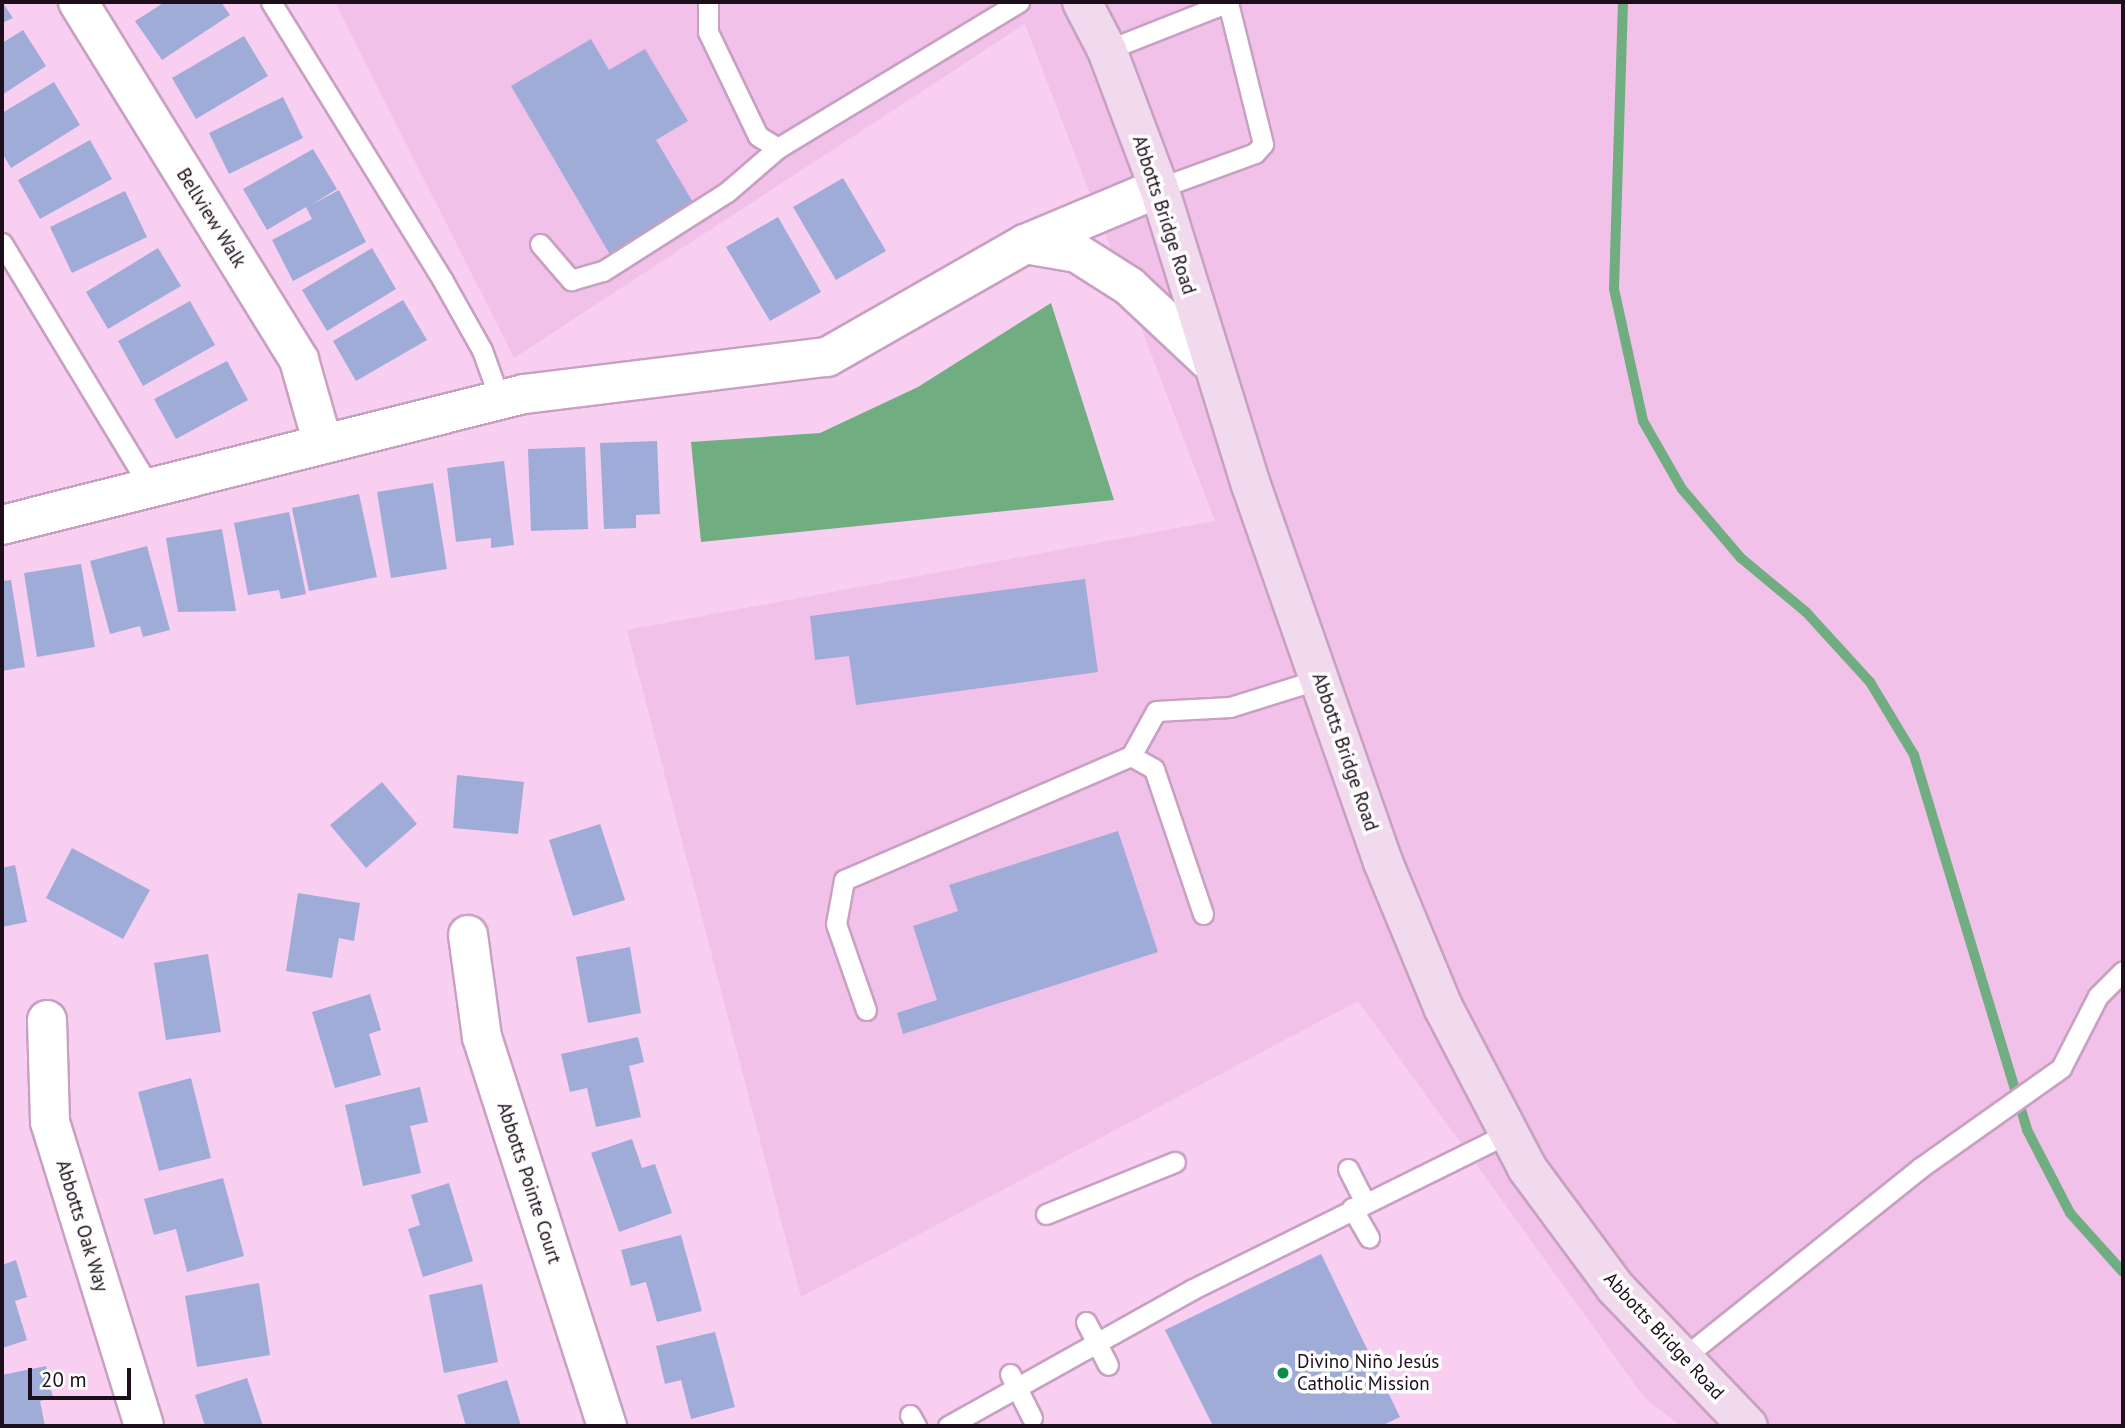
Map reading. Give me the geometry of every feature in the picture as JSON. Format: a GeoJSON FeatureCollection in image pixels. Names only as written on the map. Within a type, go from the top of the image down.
{"type":"FeatureCollection","features":[{"type":"Feature","properties":{"kind":"main road","name":"Abbotts Bridge Road"},"geometry":{"type":"LineString","coordinates":[[1082,2],[1107,50],[1159,188],[1208,360],[1383,862],[1438,995],[1509,1133],[1615,1287],[1748,1426]]}},
{"type":"Feature","properties":{"kind":"street","name":"Bellview Walk"},"geometry":{"type":"LineString","coordinates":[[78,2],[299,360],[323,444]]}},
{"type":"Feature","properties":{"kind":"street"},"geometry":{"type":"LineString","coordinates":[[2,525],[500,400],[827,357],[1025,244],[1159,188]]}},
{"type":"Feature","properties":{"kind":"street"},"geometry":{"type":"LineString","coordinates":[[1025,244],[1087,260],[1129,286],[1208,360]]}},
{"type":"Feature","properties":{"kind":"street","name":"Abbotts Pointe Court"},"geometry":{"type":"LineString","coordinates":[[468,935],[482,1038],[607,1426]]}},
{"type":"Feature","properties":{"kind":"street","name":"Abbotts Oak Way"},"geometry":{"type":"LineString","coordinates":[[47,1020],[50,1122],[144,1426]]}},
{"type":"Feature","properties":{"kind":"lane"},"geometry":{"type":"LineString","coordinates":[[271,2],[442,279],[482,350],[500,400]]}},
{"type":"Feature","properties":{"kind":"lane"},"geometry":{"type":"LineString","coordinates":[[708,2],[708,32],[758,136],[778,148]]}},
{"type":"Feature","properties":{"kind":"lane"},"geometry":{"type":"LineString","coordinates":[[540,244],[571,280],[603,271],[727,192],[778,148],[1019,2]]}},
{"type":"Feature","properties":{"kind":"lane"},"geometry":{"type":"LineString","coordinates":[[1107,50],[1228,2],[1263,144],[1255,153],[1159,188]]}},
{"type":"Feature","properties":{"kind":"lane"},"geometry":{"type":"LineString","coordinates":[[2,243],[150,487]]}},
{"type":"Feature","properties":{"kind":"lane"},"geometry":{"type":"LineString","coordinates":[[866,1010],[836,924],[844,880],[1130,756],[1156,711],[1230,707],[1320,678]]}},
{"type":"Feature","properties":{"kind":"lane"},"geometry":{"type":"LineString","coordinates":[[1130,756],[1154,769],[1203,915]]}},
{"type":"Feature","properties":{"kind":"lane"},"geometry":{"type":"LineString","coordinates":[[1683,1358],[1920,1168],[1998,1117],[2060,1068],[2098,996],[2123,971]]}},
{"type":"Feature","properties":{"kind":"lane"},"geometry":{"type":"LineString","coordinates":[[948,1426],[1014,1382],[1098,1346],[1359,1205],[1509,1133]]}},
{"type":"Feature","properties":{"kind":"lane"},"geometry":{"type":"LineString","coordinates":[[1046,1214],[1174,1163]]}},
{"type":"Feature","properties":{"kind":"lane"},"geometry":{"type":"LineString","coordinates":[[1348,1169],[1369,1238]]}},
{"type":"Feature","properties":{"kind":"lane"},"geometry":{"type":"LineString","coordinates":[[1086,1322],[1108,1365]]}},
{"type":"Feature","properties":{"kind":"lane"},"geometry":{"type":"LineString","coordinates":[[1014,1382],[1032,1418]]}},
{"type":"Feature","properties":{"kind":"shaded area"},"geometry":{"type":"Polygon","coordinates":[[[335,2],[2123,2],[2123,1426],[1680,1426],[1644,1397],[1358,1001],[801,1297],[627,630],[1215,521],[1025,24],[514,358],[335,2]]]}},
{"type":"Feature","properties":{"kind":"shaded area"},"geometry":{"type":"Polygon","coordinates":[[[1051,303],[1114,500],[701,542],[691,442],[820,433],[918,387],[1051,303]]]}},
{"type":"Feature","properties":{"kind":"building"},"geometry":{"type":"Polygon","coordinates":[[[2,2],[13,18],[2,23],[2,2]]]}},
{"type":"Feature","properties":{"kind":"building"},"geometry":{"type":"Polygon","coordinates":[[[165,2],[221,2],[230,15],[162,60],[135,21],[165,2]]]}},
{"type":"Feature","properties":{"kind":"building"},"geometry":{"type":"Polygon","coordinates":[[[23,30],[46,66],[2,95],[2,43],[23,30]]]}},
{"type":"Feature","properties":{"kind":"building"},"geometry":{"type":"Polygon","coordinates":[[[244,36],[268,76],[196,119],[172,78],[244,36]]]}},
{"type":"Feature","properties":{"kind":"building"},"geometry":{"type":"Polygon","coordinates":[[[591,39],[609,70],[645,49],[688,121],[656,140],[697,209],[612,258],[511,86],[591,39]]]}},
{"type":"Feature","properties":{"kind":"building"},"geometry":{"type":"Polygon","coordinates":[[[54,82],[80,125],[11,168],[2,153],[2,113],[54,82]]]}},
{"type":"Feature","properties":{"kind":"building"},"geometry":{"type":"Polygon","coordinates":[[[283,97],[303,138],[229,174],[209,133],[283,97]]]}},
{"type":"Feature","properties":{"kind":"building"},"geometry":{"type":"Polygon","coordinates":[[[90,140],[112,179],[40,219],[18,180],[90,140]]]}},
{"type":"Feature","properties":{"kind":"building"},"geometry":{"type":"Polygon","coordinates":[[[313,149],[337,189],[311,205],[339,190],[366,242],[293,281],[272,240],[312,219],[306,207],[267,230],[243,189],[313,149]]]}},
{"type":"Feature","properties":{"kind":"building"},"geometry":{"type":"Polygon","coordinates":[[[843,178],[886,251],[836,280],[793,207],[843,178]]]}},
{"type":"Feature","properties":{"kind":"building"},"geometry":{"type":"Polygon","coordinates":[[[125,191],[147,237],[72,273],[50,227],[125,191]]]}},
{"type":"Feature","properties":{"kind":"building"},"geometry":{"type":"Polygon","coordinates":[[[778,217],[821,292],[770,321],[726,247],[778,217]]]}},
{"type":"Feature","properties":{"kind":"building"},"geometry":{"type":"Polygon","coordinates":[[[158,248],[181,286],[108,329],[86,292],[158,248]]]}},
{"type":"Feature","properties":{"kind":"building"},"geometry":{"type":"Polygon","coordinates":[[[372,248],[396,289],[327,331],[302,290],[372,248]]]}},
{"type":"Feature","properties":{"kind":"building"},"geometry":{"type":"Polygon","coordinates":[[[403,300],[427,340],[356,381],[333,341],[403,300]]]}},
{"type":"Feature","properties":{"kind":"building"},"geometry":{"type":"Polygon","coordinates":[[[190,301],[215,345],[143,386],[118,341],[190,301]]]}},
{"type":"Feature","properties":{"kind":"building"},"geometry":{"type":"Polygon","coordinates":[[[227,361],[248,400],[176,439],[154,399],[227,361]]]}},
{"type":"Feature","properties":{"kind":"building"},"geometry":{"type":"Polygon","coordinates":[[[657,441],[660,514],[636,515],[636,528],[604,529],[600,443],[657,441]]]}},
{"type":"Feature","properties":{"kind":"building"},"geometry":{"type":"Polygon","coordinates":[[[585,447],[588,529],[531,531],[528,449],[585,447]]]}},
{"type":"Feature","properties":{"kind":"building"},"geometry":{"type":"Polygon","coordinates":[[[504,461],[514,545],[491,548],[491,538],[456,542],[447,468],[504,461]]]}},
{"type":"Feature","properties":{"kind":"building"},"geometry":{"type":"Polygon","coordinates":[[[433,483],[447,569],[391,578],[377,492],[433,483]]]}},
{"type":"Feature","properties":{"kind":"building"},"geometry":{"type":"Polygon","coordinates":[[[359,494],[377,577],[309,591],[292,508],[359,494]]]}},
{"type":"Feature","properties":{"kind":"building"},"geometry":{"type":"Polygon","coordinates":[[[289,512],[306,594],[281,599],[279,590],[248,595],[234,523],[289,512]]]}},
{"type":"Feature","properties":{"kind":"building"},"geometry":{"type":"Polygon","coordinates":[[[222,529],[236,611],[178,612],[166,538],[222,529]]]}},
{"type":"Feature","properties":{"kind":"building"},"geometry":{"type":"Polygon","coordinates":[[[147,546],[170,630],[143,637],[140,626],[110,634],[90,561],[147,546]]]}},
{"type":"Feature","properties":{"kind":"building"},"geometry":{"type":"Polygon","coordinates":[[[81,564],[95,647],[37,657],[24,573],[81,564]]]}},
{"type":"Feature","properties":{"kind":"building"},"geometry":{"type":"Polygon","coordinates":[[[1085,579],[1098,672],[856,705],[849,656],[815,660],[810,616],[1085,579]]]}},
{"type":"Feature","properties":{"kind":"building"},"geometry":{"type":"Polygon","coordinates":[[[11,580],[25,667],[2,671],[2,581],[11,580]]]}},
{"type":"Feature","properties":{"kind":"building"},"geometry":{"type":"Polygon","coordinates":[[[457,775],[524,782],[518,834],[453,828],[457,775]]]}},
{"type":"Feature","properties":{"kind":"building"},"geometry":{"type":"Polygon","coordinates":[[[382,782],[417,824],[366,868],[330,825],[382,782]]]}},
{"type":"Feature","properties":{"kind":"building"},"geometry":{"type":"Polygon","coordinates":[[[600,824],[625,900],[573,916],[549,840],[600,824]]]}},
{"type":"Feature","properties":{"kind":"building"},"geometry":{"type":"Polygon","coordinates":[[[1118,831],[1158,952],[903,1034],[897,1013],[937,1000],[913,926],[958,911],[949,885],[1118,831]]]}},
{"type":"Feature","properties":{"kind":"building"},"geometry":{"type":"Polygon","coordinates":[[[72,848],[150,890],[123,939],[46,898],[72,848]]]}},
{"type":"Feature","properties":{"kind":"building"},"geometry":{"type":"Polygon","coordinates":[[[15,865],[27,922],[2,927],[2,868],[15,865]]]}},
{"type":"Feature","properties":{"kind":"building"},"geometry":{"type":"Polygon","coordinates":[[[298,893],[360,903],[354,941],[339,938],[332,978],[286,971],[298,893]]]}},
{"type":"Feature","properties":{"kind":"building"},"geometry":{"type":"Polygon","coordinates":[[[630,947],[641,1013],[588,1023],[576,957],[630,947]]]}},
{"type":"Feature","properties":{"kind":"building"},"geometry":{"type":"Polygon","coordinates":[[[208,954],[221,1032],[166,1040],[154,963],[208,954]]]}},
{"type":"Feature","properties":{"kind":"building"},"geometry":{"type":"Polygon","coordinates":[[[370,994],[381,1030],[369,1034],[381,1075],[335,1088],[312,1012],[370,994]]]}},
{"type":"Feature","properties":{"kind":"building"},"geometry":{"type":"Polygon","coordinates":[[[638,1037],[644,1062],[629,1066],[641,1117],[596,1127],[587,1088],[570,1092],[561,1054],[638,1037]]]}},
{"type":"Feature","properties":{"kind":"building"},"geometry":{"type":"Polygon","coordinates":[[[191,1078],[211,1158],[159,1171],[138,1092],[191,1078]]]}},
{"type":"Feature","properties":{"kind":"building"},"geometry":{"type":"Polygon","coordinates":[[[420,1087],[428,1122],[410,1126],[421,1173],[363,1186],[345,1105],[420,1087]]]}},
{"type":"Feature","properties":{"kind":"building"},"geometry":{"type":"Polygon","coordinates":[[[632,1139],[642,1168],[655,1164],[672,1213],[619,1232],[591,1153],[632,1139]]]}},
{"type":"Feature","properties":{"kind":"building"},"geometry":{"type":"Polygon","coordinates":[[[223,1178],[244,1256],[187,1272],[176,1229],[154,1235],[144,1199],[223,1178]]]}},
{"type":"Feature","properties":{"kind":"building"},"geometry":{"type":"Polygon","coordinates":[[[449,1183],[473,1261],[423,1277],[408,1229],[420,1225],[411,1195],[449,1183]]]}},
{"type":"Feature","properties":{"kind":"building"},"geometry":{"type":"Polygon","coordinates":[[[681,1235],[702,1311],[657,1322],[646,1282],[631,1286],[621,1250],[681,1235]]]}},
{"type":"Feature","properties":{"kind":"building","name":"Divino Niño Jesús Catholic Mission"},"geometry":{"type":"Polygon","coordinates":[[[1321,1254],[1400,1417],[1381,1426],[1213,1426],[1165,1330],[1321,1254]]]}},
{"type":"Feature","properties":{"kind":"building"},"geometry":{"type":"Polygon","coordinates":[[[16,1260],[27,1297],[15,1301],[27,1340],[2,1348],[2,1265],[16,1260]]]}},
{"type":"Feature","properties":{"kind":"building"},"geometry":{"type":"Polygon","coordinates":[[[259,1283],[270,1355],[197,1367],[185,1296],[259,1283]]]}},
{"type":"Feature","properties":{"kind":"building"},"geometry":{"type":"Polygon","coordinates":[[[482,1284],[498,1362],[444,1373],[429,1295],[482,1284]]]}},
{"type":"Feature","properties":{"kind":"building"},"geometry":{"type":"Polygon","coordinates":[[[715,1332],[735,1407],[691,1419],[681,1380],[665,1384],[656,1346],[715,1332]]]}},
{"type":"Feature","properties":{"kind":"building"},"geometry":{"type":"Polygon","coordinates":[[[46,1366],[53,1398],[40,1401],[45,1426],[2,1426],[2,1375],[46,1366]]]}},
{"type":"Feature","properties":{"kind":"building"},"geometry":{"type":"Polygon","coordinates":[[[247,1378],[263,1426],[205,1426],[195,1395],[247,1378]]]}},
{"type":"Feature","properties":{"kind":"building"},"geometry":{"type":"Polygon","coordinates":[[[507,1380],[521,1426],[466,1426],[457,1395],[507,1380]]]}},
{"type":"Feature","properties":{"kind":"waterway"},"geometry":{"type":"LineString","coordinates":[[1623,2],[1614,289],[1643,421],[1682,489],[1741,558],[1806,612],[1870,682],[1914,755],[2027,1130],[2070,1213],[2123,1272]]}},
{"type":"Feature","properties":{"kind":"place","name":"Divino Niño Jesús Catholic Mission"},"geometry":{"type":"Point","coordinates":[1283,1373]}}]}
